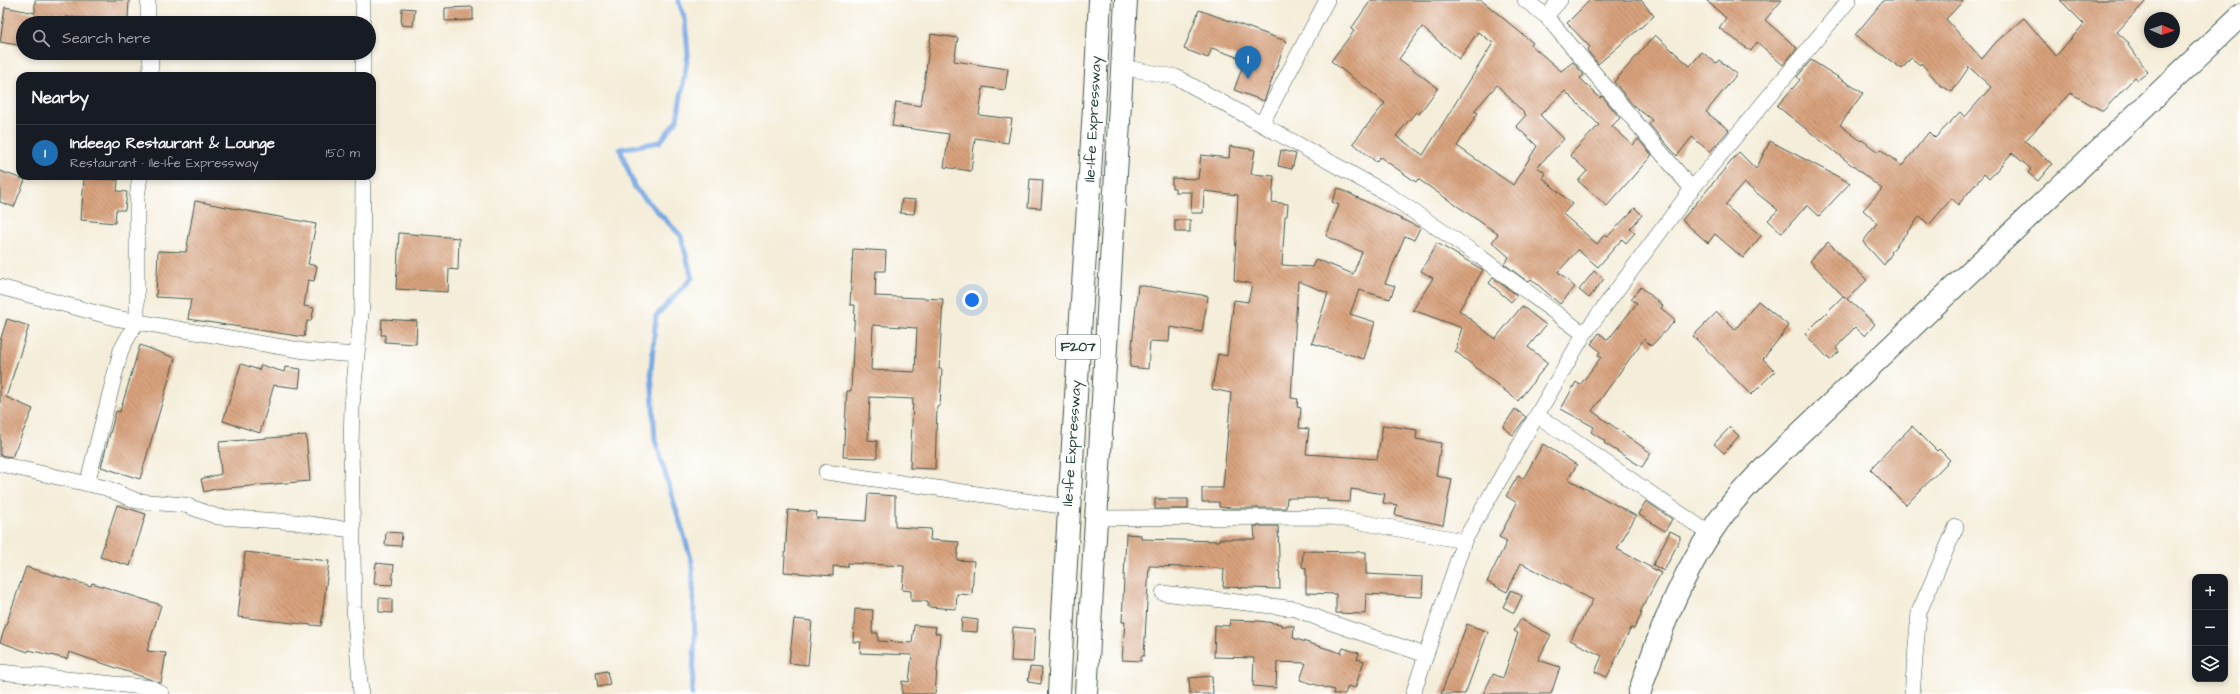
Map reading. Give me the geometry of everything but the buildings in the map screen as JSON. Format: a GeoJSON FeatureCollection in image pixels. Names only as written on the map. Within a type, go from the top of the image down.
{"type":"FeatureCollection","features":[{"type":"Feature","properties":{"kind":"main road","name":"Ile-Ife Expressway"},"geometry":{"type":"LineString","coordinates":[[1059,694],[1068,507],[1086,216],[1091,166],[1100,0]]}},
{"type":"Feature","properties":{"kind":"main road","name":"Ile-Ife Expressway"},"geometry":{"type":"LineString","coordinates":[[1086,694],[1094,518],[1126,0]]}},
{"type":"Feature","properties":{"kind":"main road"},"geometry":{"type":"LineString","coordinates":[[1639,694],[1663,628],[1686,577],[1710,534],[1734,501],[1798,436],[2240,16]]}},
{"type":"Feature","properties":{"kind":"main road"},"geometry":{"type":"LineString","coordinates":[[1086,216],[1112,215]]}},
{"type":"Feature","properties":{"kind":"street"},"geometry":{"type":"LineString","coordinates":[[148,0],[148,16]]}},
{"type":"Feature","properties":{"kind":"street"},"geometry":{"type":"LineString","coordinates":[[363,0],[363,16]]}},
{"type":"Feature","properties":{"kind":"street"},"geometry":{"type":"LineString","coordinates":[[1262,123],[1327,0]]}},
{"type":"Feature","properties":{"kind":"street"},"geometry":{"type":"LineString","coordinates":[[1525,0],[1546,16],[1692,189]]}},
{"type":"Feature","properties":{"kind":"street"},"geometry":{"type":"LineString","coordinates":[[1546,16],[1560,0]]}},
{"type":"Feature","properties":{"kind":"street"},"geometry":{"type":"LineString","coordinates":[[1413,694],[1464,541],[1538,416],[1584,334],[1692,189],[1849,0]]}},
{"type":"Feature","properties":{"kind":"street"},"geometry":{"type":"LineString","coordinates":[[363,60],[363,72]]}},
{"type":"Feature","properties":{"kind":"street"},"geometry":{"type":"LineString","coordinates":[[1121,67],[1176,77],[1262,123],[1386,193],[1479,256],[1584,334]]}},
{"type":"Feature","properties":{"kind":"street"},"geometry":{"type":"LineString","coordinates":[[87,484],[121,350],[137,321],[137,198],[139,180]]}},
{"type":"Feature","properties":{"kind":"street"},"geometry":{"type":"LineString","coordinates":[[361,694],[354,607],[352,530],[352,405],[362,289],[363,180]]}},
{"type":"Feature","properties":{"kind":"street"},"geometry":{"type":"LineString","coordinates":[[0,287],[137,321],[305,351],[356,356]]}},
{"type":"Feature","properties":{"kind":"street"},"geometry":{"type":"LineString","coordinates":[[1538,416],[1710,534]]}},
{"type":"Feature","properties":{"kind":"street"},"geometry":{"type":"LineString","coordinates":[[0,464],[106,488],[137,501],[185,505],[218,517],[296,522],[352,530]]}},
{"type":"Feature","properties":{"kind":"street"},"geometry":{"type":"LineString","coordinates":[[826,472],[1068,507]]}},
{"type":"Feature","properties":{"kind":"street"},"geometry":{"type":"LineString","coordinates":[[1094,518],[1333,517],[1464,541]]}},
{"type":"Feature","properties":{"kind":"street"},"geometry":{"type":"LineString","coordinates":[[1912,694],[1919,612],[1956,527]]}},
{"type":"Feature","properties":{"kind":"street"},"geometry":{"type":"LineString","coordinates":[[1163,593],[1296,609],[1323,620],[1426,655]]}},
{"type":"Feature","properties":{"kind":"street"},"geometry":{"type":"LineString","coordinates":[[0,672],[152,688],[162,694]]}},
{"type":"Feature","properties":{"kind":"waterway"},"geometry":{"type":"LineString","coordinates":[[678,0],[685,19],[688,55],[677,120],[660,142],[620,149],[635,188],[681,236],[692,278],[656,316],[651,370],[655,440],[692,562],[695,637],[692,694]]}},
{"type":"Feature","properties":{"kind":"place","name":"Indeego Restaurant & Lounge"},"geometry":{"type":"Point","coordinates":[1248,79]}}]}
